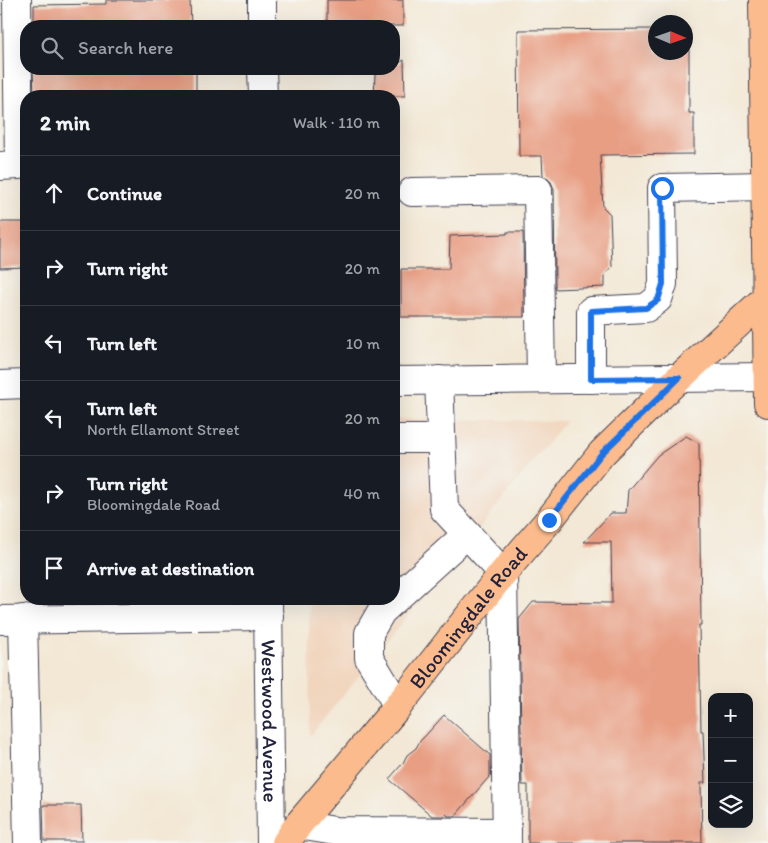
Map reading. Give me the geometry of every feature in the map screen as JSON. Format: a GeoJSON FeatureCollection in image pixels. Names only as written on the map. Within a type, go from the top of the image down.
{"type":"FeatureCollection","features":[{"type":"Feature","properties":{"kind":"main road"},"geometry":{"type":"LineString","coordinates":[[763,0],[768,403]]}},
{"type":"Feature","properties":{"kind":"main road","name":"Bloomingdale Road"},"geometry":{"type":"LineString","coordinates":[[292,834],[398,706],[503,572],[549,520],[602,453],[679,378],[768,296]]}},
{"type":"Feature","properties":{"kind":"street"},"geometry":{"type":"LineString","coordinates":[[15,156],[9,68],[17,0]]}},
{"type":"Feature","properties":{"kind":"street"},"geometry":{"type":"LineString","coordinates":[[262,0],[262,20]]}},
{"type":"Feature","properties":{"kind":"street"},"geometry":{"type":"LineString","coordinates":[[262,75],[263,90]]}},
{"type":"Feature","properties":{"kind":"street"},"geometry":{"type":"LineString","coordinates":[[591,379],[591,311],[646,308],[658,300],[663,284],[662,188],[766,186]]}},
{"type":"Feature","properties":{"kind":"street"},"geometry":{"type":"LineString","coordinates":[[412,192],[538,190],[541,379]]}},
{"type":"Feature","properties":{"kind":"street"},"geometry":{"type":"LineString","coordinates":[[400,381],[768,377]]}},
{"type":"Feature","properties":{"kind":"street"},"geometry":{"type":"LineString","coordinates":[[292,834],[335,831],[507,838],[503,572],[444,509],[439,380]]}},
{"type":"Feature","properties":{"kind":"street"},"geometry":{"type":"LineString","coordinates":[[0,385],[20,384]]}},
{"type":"Feature","properties":{"kind":"street"},"geometry":{"type":"LineString","coordinates":[[400,439],[441,438]]}},
{"type":"Feature","properties":{"kind":"street"},"geometry":{"type":"LineString","coordinates":[[400,595],[467,534]]}},
{"type":"Feature","properties":{"kind":"street"},"geometry":{"type":"LineString","coordinates":[[368,605],[373,626]]}},
{"type":"Feature","properties":{"kind":"street"},"geometry":{"type":"LineString","coordinates":[[389,605],[381,612],[369,633],[369,658],[398,706]]}},
{"type":"Feature","properties":{"kind":"street"},"geometry":{"type":"LineString","coordinates":[[28,843],[12,620],[268,608]]}},
{"type":"Feature","properties":{"kind":"street","name":"Westwood Avenue"},"geometry":{"type":"LineString","coordinates":[[268,608],[271,843]]}},
{"type":"Feature","properties":{"kind":"shaded area"},"geometry":{"type":"Polygon","coordinates":[[[400,419],[566,421],[310,736],[309,605],[400,605],[400,419]]]}},
{"type":"Feature","properties":{"kind":"building"},"geometry":{"type":"Polygon","coordinates":[[[106,0],[190,0],[191,20],[34,20],[34,5],[106,4],[106,0]]]}},
{"type":"Feature","properties":{"kind":"building"},"geometry":{"type":"Polygon","coordinates":[[[327,0],[403,0],[403,26],[400,26],[400,20],[327,20],[327,0]]]}},
{"type":"Feature","properties":{"kind":"building"},"geometry":{"type":"Polygon","coordinates":[[[648,29],[648,60],[689,60],[689,113],[694,113],[694,154],[600,155],[603,207],[610,214],[612,267],[605,275],[605,287],[555,289],[554,189],[551,182],[543,176],[542,156],[519,156],[518,30],[648,29]]]}},
{"type":"Feature","properties":{"kind":"building"},"geometry":{"type":"Polygon","coordinates":[[[404,60],[405,96],[400,96],[400,90],[374,90],[375,75],[400,75],[400,62],[404,60]]]}},
{"type":"Feature","properties":{"kind":"building"},"geometry":{"type":"Polygon","coordinates":[[[33,75],[196,75],[196,90],[34,90],[33,75]]]}},
{"type":"Feature","properties":{"kind":"building"},"geometry":{"type":"Polygon","coordinates":[[[0,222],[20,222],[20,267],[0,268],[0,222]]]}},
{"type":"Feature","properties":{"kind":"building"},"geometry":{"type":"Polygon","coordinates":[[[507,232],[523,232],[524,317],[401,317],[401,269],[449,269],[450,236],[507,234],[507,232]]]}},
{"type":"Feature","properties":{"kind":"building"},"geometry":{"type":"Polygon","coordinates":[[[686,436],[699,443],[701,625],[699,625],[701,731],[703,731],[705,783],[701,783],[702,843],[528,843],[528,785],[522,785],[519,619],[533,602],[612,603],[611,542],[584,542],[611,513],[626,513],[628,490],[658,455],[686,436]]]}},
{"type":"Feature","properties":{"kind":"building"},"geometry":{"type":"Polygon","coordinates":[[[444,715],[490,755],[490,776],[455,816],[448,816],[446,814],[444,816],[432,816],[389,779],[403,763],[407,755],[416,748],[444,715]]]}},
{"type":"Feature","properties":{"kind":"building"},"geometry":{"type":"Polygon","coordinates":[[[43,805],[81,805],[82,841],[44,841],[43,805]]]}},
{"type":"Feature","properties":{"kind":"route"},"geometry":{"type":"LineString","coordinates":[[549,520],[602,453],[679,378],[591,379],[591,311],[646,308],[658,300],[663,284],[662,188]]}}]}
